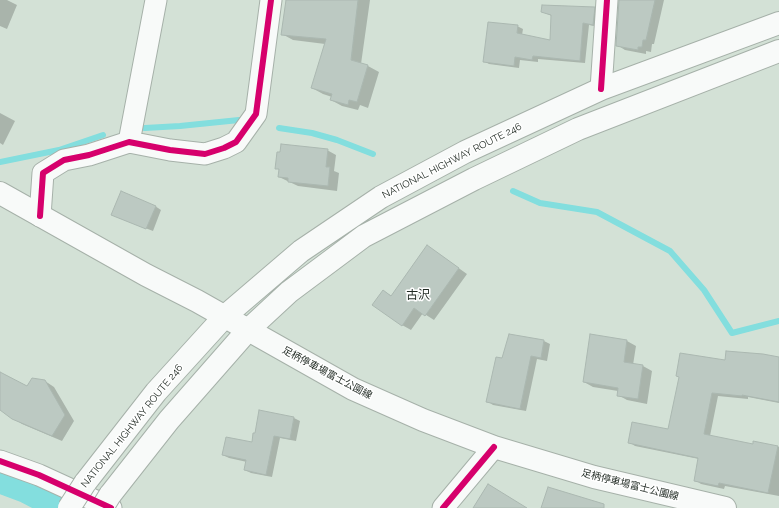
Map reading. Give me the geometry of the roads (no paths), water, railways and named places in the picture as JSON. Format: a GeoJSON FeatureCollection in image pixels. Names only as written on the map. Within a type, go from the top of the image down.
{"type":"FeatureCollection","features":[{"type":"Feature","properties":{"kind":"main road","name":"NATIONAL HIGHWAY ROUTE 246"},"geometry":{"type":"LineString","coordinates":[[69,508],[84,483],[156,392],[225,316],[301,251],[381,197],[465,152],[601,89],[779,23]]}},
{"type":"Feature","properties":{"kind":"main road"},"geometry":{"type":"LineString","coordinates":[[108,504],[169,420],[248,330],[289,292],[364,236],[474,179],[578,129],[779,51]]}},
{"type":"Feature","properties":{"kind":"main road","name":"足柄停車場富士公園線"},"geometry":{"type":"LineString","coordinates":[[0,193],[146,275],[225,316],[353,389],[423,420],[494,447],[594,477],[724,508]]}},
{"type":"Feature","properties":{"kind":"street"},"geometry":{"type":"LineString","coordinates":[[129,142],[156,0]]}},
{"type":"Feature","properties":{"kind":"street"},"geometry":{"type":"LineString","coordinates":[[40,216],[43,173],[64,160],[89,155],[129,142],[170,150],[205,154],[224,148],[236,142],[256,114],[270,0]]}},
{"type":"Feature","properties":{"kind":"street"},"geometry":{"type":"LineString","coordinates":[[601,89],[607,0]]}},
{"type":"Feature","properties":{"kind":"street"},"geometry":{"type":"LineString","coordinates":[[443,508],[494,447]]}},
{"type":"Feature","properties":{"kind":"street"},"geometry":{"type":"LineString","coordinates":[[0,461],[39,475],[108,504]]}},
{"type":"Feature","properties":{"kind":"waterway"},"geometry":{"type":"LineString","coordinates":[[145,128],[239,120]]}},
{"type":"Feature","properties":{"kind":"waterway"},"geometry":{"type":"LineString","coordinates":[[279,128],[312,133],[337,140],[373,154]]}},
{"type":"Feature","properties":{"kind":"waterway"},"geometry":{"type":"LineString","coordinates":[[0,162],[59,150],[103,135]]}},
{"type":"Feature","properties":{"kind":"waterway"},"geometry":{"type":"LineString","coordinates":[[513,191],[540,203],[597,212],[670,251],[704,290],[732,333],[779,321]]}},
{"type":"Feature","properties":{"kind":"waterway"},"geometry":{"type":"LineString","coordinates":[[0,475],[27,485],[71,508]]}},
{"type":"Feature","properties":{"kind":"district","name":"古沢"},"geometry":{"type":"Point","coordinates":[418,295]}}]}
